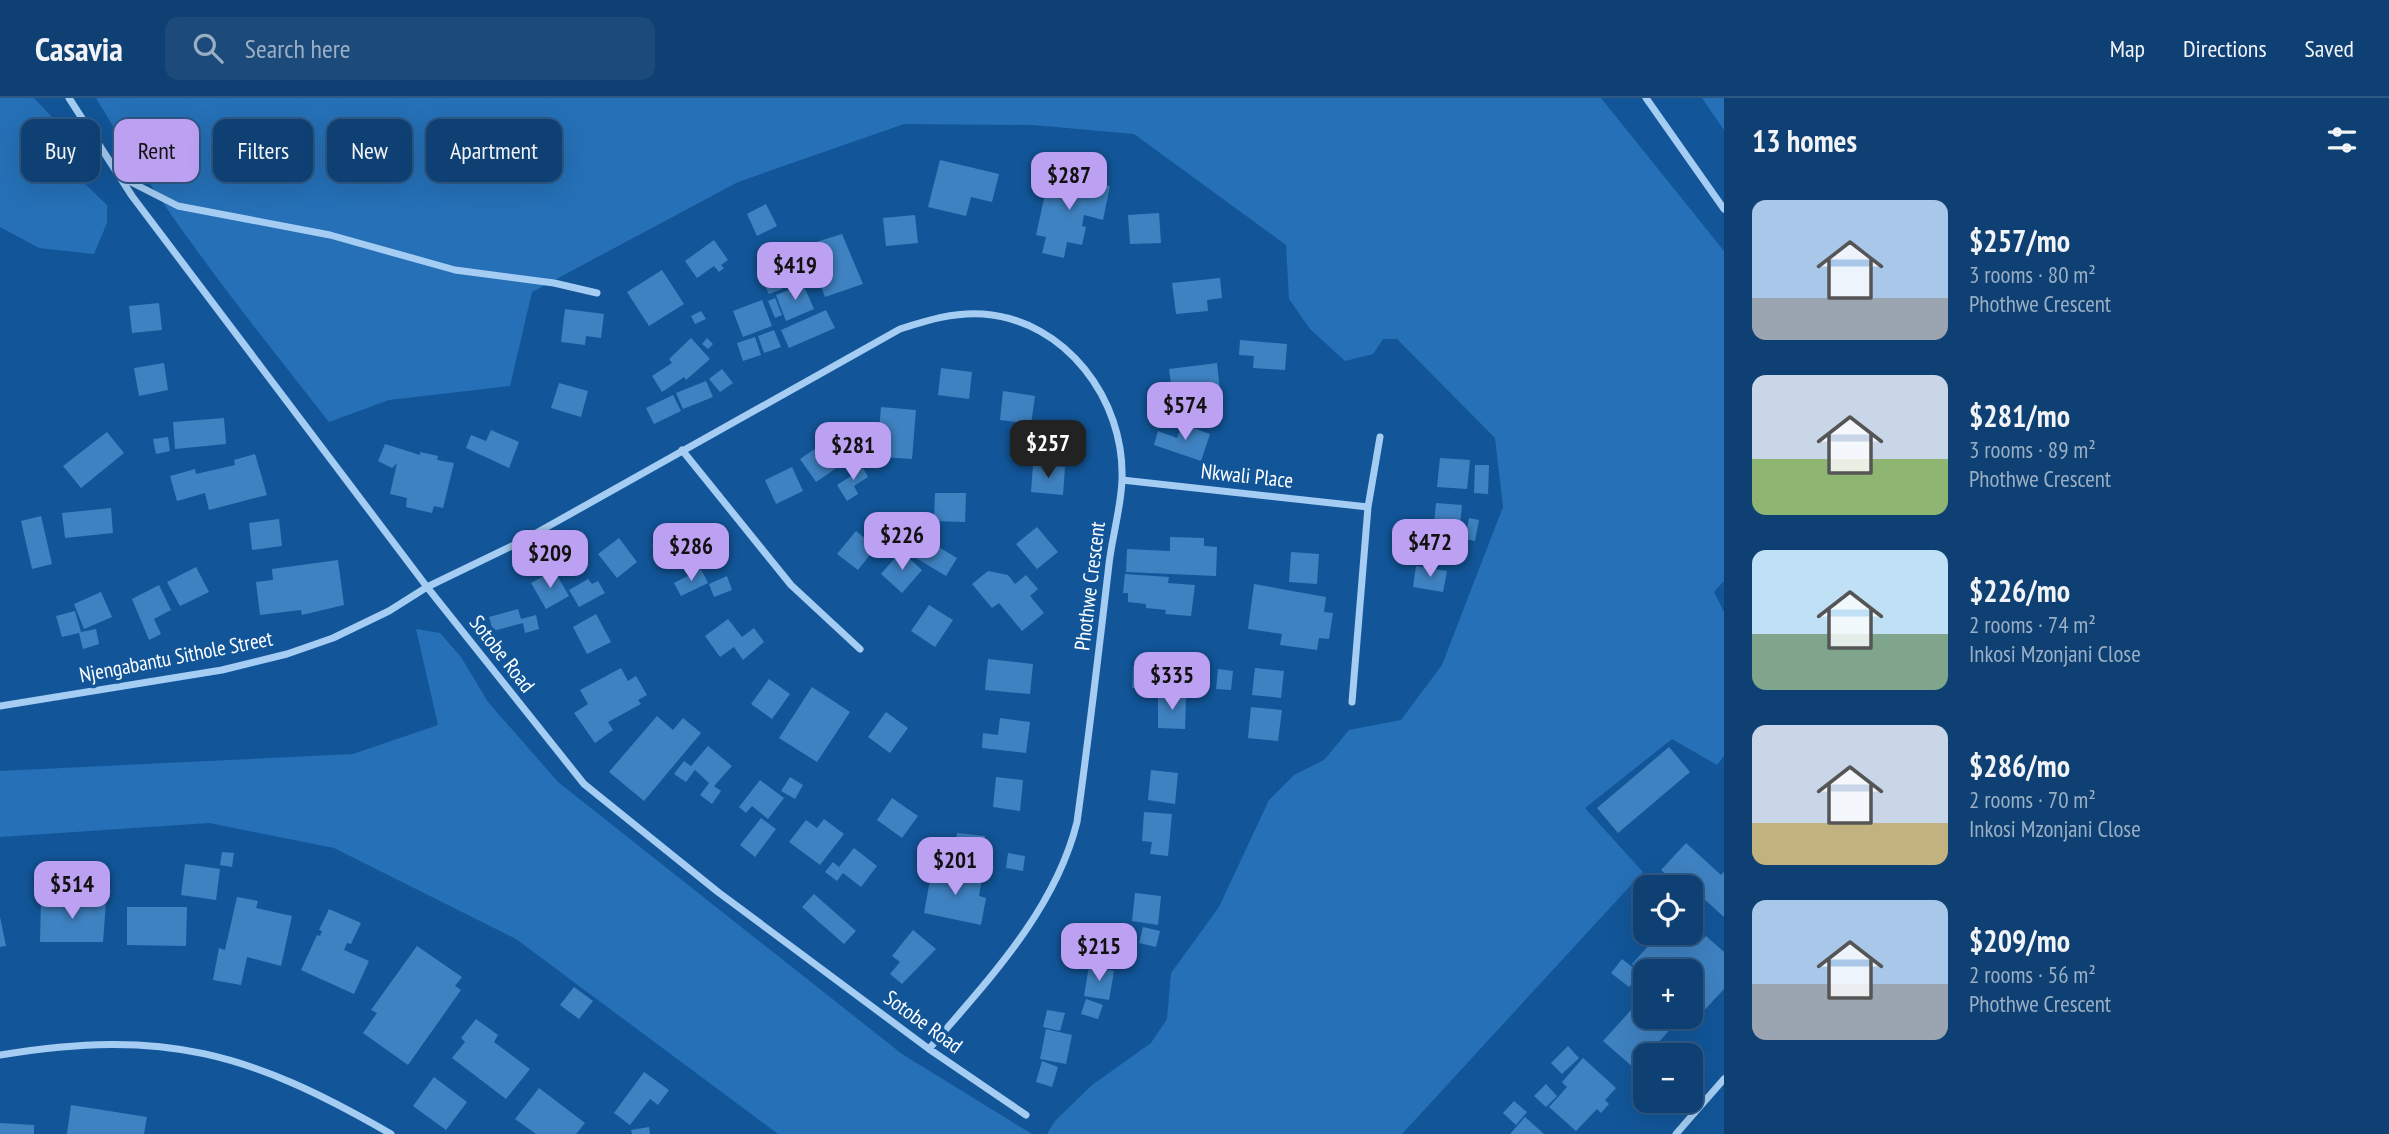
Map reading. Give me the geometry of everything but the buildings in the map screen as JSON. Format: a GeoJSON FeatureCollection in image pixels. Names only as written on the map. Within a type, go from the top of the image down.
{"type":"FeatureCollection","features":[{"type":"Feature","properties":{"kind":"street","name":"Sotobe Road"},"geometry":{"type":"LineString","coordinates":[[69,98],[114,169]]}},
{"type":"Feature","properties":{"kind":"street"},"geometry":{"type":"LineString","coordinates":[[1646,98],[1724,209]]}},
{"type":"Feature","properties":{"kind":"street","name":"Sotobe Road"},"geometry":{"type":"LineString","coordinates":[[123,182],[427,586],[584,784],[718,892],[929,1049],[1026,1115]]}},
{"type":"Feature","properties":{"kind":"street"},"geometry":{"type":"LineString","coordinates":[[132,182],[178,206],[330,235],[455,270],[554,283],[597,293]]}},
{"type":"Feature","properties":{"kind":"street","name":"Phothwe Crescent"},"geometry":{"type":"LineString","coordinates":[[427,586],[522,541],[900,329],[941,316],[981,314],[1016,320],[1036,329],[1066,349],[1103,394],[1110,412],[1122,480],[1110,552],[1077,822],[1069,855],[1029,927],[929,1049]]}},
{"type":"Feature","properties":{"kind":"street"},"geometry":{"type":"LineString","coordinates":[[1352,702],[1368,507],[1380,437]]}},
{"type":"Feature","properties":{"kind":"street"},"geometry":{"type":"LineString","coordinates":[[682,450],[791,585],[860,649]]}},
{"type":"Feature","properties":{"kind":"street","name":"Nkwali Place"},"geometry":{"type":"LineString","coordinates":[[1122,480],[1368,507]]}},
{"type":"Feature","properties":{"kind":"street","name":"Njengabantu Sithole Street"},"geometry":{"type":"LineString","coordinates":[[0,706],[222,670],[286,654],[333,638],[378,617],[427,586]]}},
{"type":"Feature","properties":{"kind":"street"},"geometry":{"type":"LineString","coordinates":[[0,1055],[50,1047],[111,1043],[169,1046],[214,1054],[307,1088],[391,1134]]}},
{"type":"Feature","properties":{"kind":"street"},"geometry":{"type":"LineString","coordinates":[[1676,1134],[1724,1079]]}},
{"type":"Feature","properties":{"kind":"shaded area"},"geometry":{"type":"Polygon","coordinates":[[[0,98],[34,98],[54,119],[21,119],[21,182],[83,182],[107,205],[107,223],[94,254],[39,248],[0,227],[0,98]]]}},
{"type":"Feature","properties":{"kind":"shaded area"},"geometry":{"type":"Polygon","coordinates":[[[96,98],[1601,98],[1724,251],[1724,581],[1714,592],[1724,612],[1724,756],[1717,765],[1672,739],[1585,808],[1643,872],[1633,875],[1633,883],[1402,1134],[1047,1134],[1055,1121],[1092,1085],[1151,1043],[1167,1019],[1171,973],[1219,907],[1269,800],[1294,775],[1324,760],[1349,730],[1401,720],[1442,665],[1503,507],[1495,438],[1397,339],[1383,339],[1373,354],[1345,361],[1310,329],[1289,299],[1286,245],[1134,134],[1033,125],[904,124],[738,182],[532,292],[510,386],[389,400],[329,422],[237,304],[148,182],[199,182],[199,119],[114,119],[114,128],[96,98]]]}},
{"type":"Feature","properties":{"kind":"shaded area"},"geometry":{"type":"Polygon","coordinates":[[[1702,98],[1724,98],[1724,130],[1702,98]]]}},
{"type":"Feature","properties":{"kind":"shaded area"},"geometry":{"type":"Polygon","coordinates":[[[416,629],[440,633],[461,657],[488,702],[558,782],[902,1054],[1032,1134],[778,1134],[516,939],[334,848],[209,823],[0,837],[0,771],[353,754],[438,725],[416,629]]]}}]}
